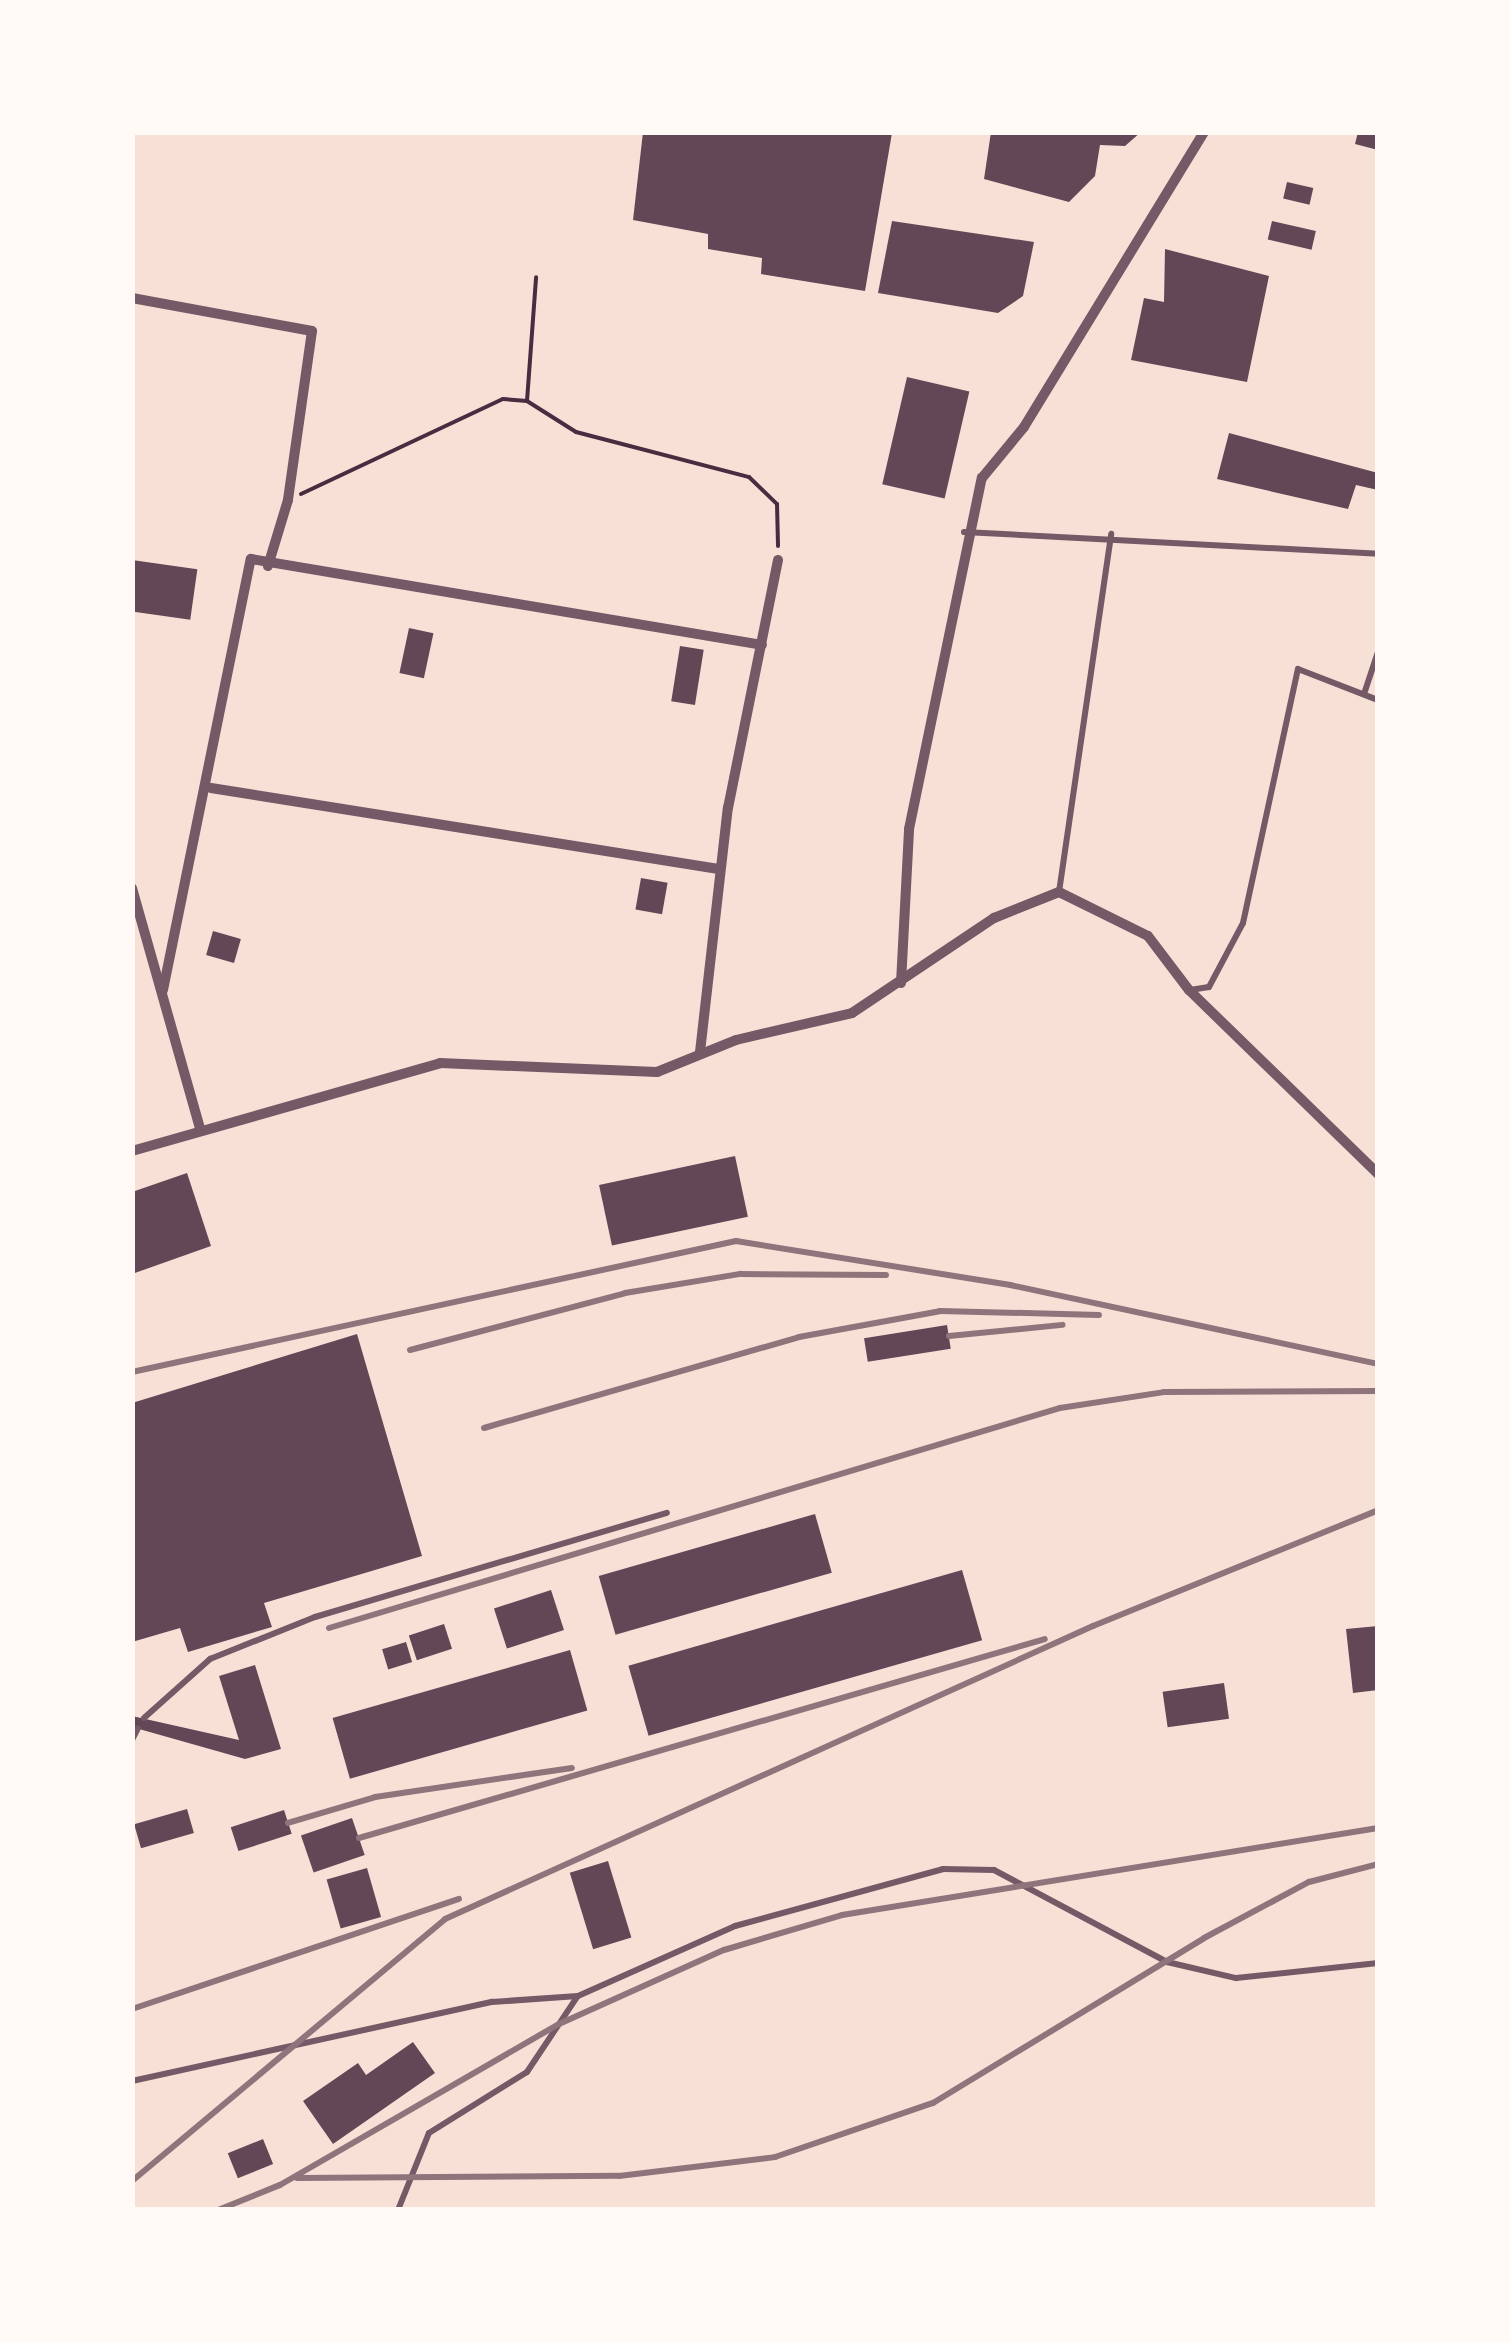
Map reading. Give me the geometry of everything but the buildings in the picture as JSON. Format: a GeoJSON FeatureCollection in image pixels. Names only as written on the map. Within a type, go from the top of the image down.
{"type":"FeatureCollection","features":[{"type":"Feature","properties":{"kind":"street"},"geometry":{"type":"LineString","coordinates":[[901,982],[908,829],[964,532],[994,457],[1024,427],[1204,132]]}},
{"type":"Feature","properties":{"kind":"street"},"geometry":{"type":"LineString","coordinates":[[132,298],[312,331],[288,500],[268,566]]}},
{"type":"Feature","properties":{"kind":"street"},"geometry":{"type":"LineString","coordinates":[[163,990],[210,788],[251,559],[268,566],[762,645]]}},
{"type":"Feature","properties":{"kind":"street"},"geometry":{"type":"LineString","coordinates":[[700,1052],[719,869],[778,560]]}},
{"type":"Feature","properties":{"kind":"street"},"geometry":{"type":"LineString","coordinates":[[210,788],[719,869]]}},
{"type":"Feature","properties":{"kind":"street"},"geometry":{"type":"LineString","coordinates":[[132,888],[200,1128]]}},
{"type":"Feature","properties":{"kind":"street"},"geometry":{"type":"LineString","coordinates":[[132,1151],[200,1128],[440,1063],[629,1077],[700,1052],[828,1024],[901,982],[994,918],[1059,892],[1131,922],[1189,990],[1378,1174]]}},
{"type":"Feature","properties":{"kind":"lane"},"geometry":{"type":"LineString","coordinates":[[964,532],[1111,534],[1378,554]]}},
{"type":"Feature","properties":{"kind":"lane"},"geometry":{"type":"LineString","coordinates":[[1059,892],[1111,534]]}},
{"type":"Feature","properties":{"kind":"lane"},"geometry":{"type":"LineString","coordinates":[[1364,694],[1378,652]]}},
{"type":"Feature","properties":{"kind":"lane"},"geometry":{"type":"LineString","coordinates":[[1189,990],[1209,987],[1242,923],[1298,669],[1378,700]]}},
{"type":"Feature","properties":{"kind":"lane"},"geometry":{"type":"LineString","coordinates":[[144,1718],[210,1659],[315,1617],[668,1513]]}},
{"type":"Feature","properties":{"kind":"lane"},"geometry":{"type":"LineString","coordinates":[[132,1740],[138,1728]]}},
{"type":"Feature","properties":{"kind":"lane"},"geometry":{"type":"LineString","coordinates":[[132,2081],[492,2002],[578,1996],[735,1926],[943,1868],[994,1870],[1166,1962],[1236,1978],[1378,1963]]}},
{"type":"Feature","properties":{"kind":"lane"},"geometry":{"type":"LineString","coordinates":[[398,2210],[430,2133],[527,2072],[578,1996]]}},
{"type":"Feature","properties":{"kind":"path"},"geometry":{"type":"LineString","coordinates":[[527,401],[536,277]]}},
{"type":"Feature","properties":{"kind":"path"},"geometry":{"type":"LineString","coordinates":[[288,500],[503,399],[527,401],[576,432],[749,477],[777,504],[778,560]]}},
{"type":"Feature","properties":{"kind":"railway"},"geometry":{"type":"LineString","coordinates":[[132,1372],[736,1241],[1010,1285],[1378,1364]]}},
{"type":"Feature","properties":{"kind":"railway"},"geometry":{"type":"LineString","coordinates":[[410,1350],[625,1293],[740,1274],[886,1275]]}},
{"type":"Feature","properties":{"kind":"railway"},"geometry":{"type":"LineString","coordinates":[[484,1428],[799,1337],[940,1311],[1099,1315]]}},
{"type":"Feature","properties":{"kind":"railway"},"geometry":{"type":"LineString","coordinates":[[949,1336],[1062,1325]]}},
{"type":"Feature","properties":{"kind":"railway"},"geometry":{"type":"LineString","coordinates":[[329,1628],[1060,1408],[1164,1392],[1378,1391]]}},
{"type":"Feature","properties":{"kind":"railway"},"geometry":{"type":"LineString","coordinates":[[132,2181],[445,1919],[1093,1626],[1378,1510]]}},
{"type":"Feature","properties":{"kind":"railway"},"geometry":{"type":"LineString","coordinates":[[359,1838],[1045,1639]]}},
{"type":"Feature","properties":{"kind":"railway"},"geometry":{"type":"LineString","coordinates":[[288,1823],[375,1797],[572,1768]]}},
{"type":"Feature","properties":{"kind":"railway"},"geometry":{"type":"LineString","coordinates":[[218,2210],[280,2185],[559,2024],[724,1950],[842,1915],[1378,1828]]}},
{"type":"Feature","properties":{"kind":"railway"},"geometry":{"type":"LineString","coordinates":[[297,2178],[619,2176],[775,2157],[933,2103],[1204,1938],[1309,1882],[1378,1864]]}},
{"type":"Feature","properties":{"kind":"railway"},"geometry":{"type":"LineString","coordinates":[[132,2009],[459,1899]]}}]}
